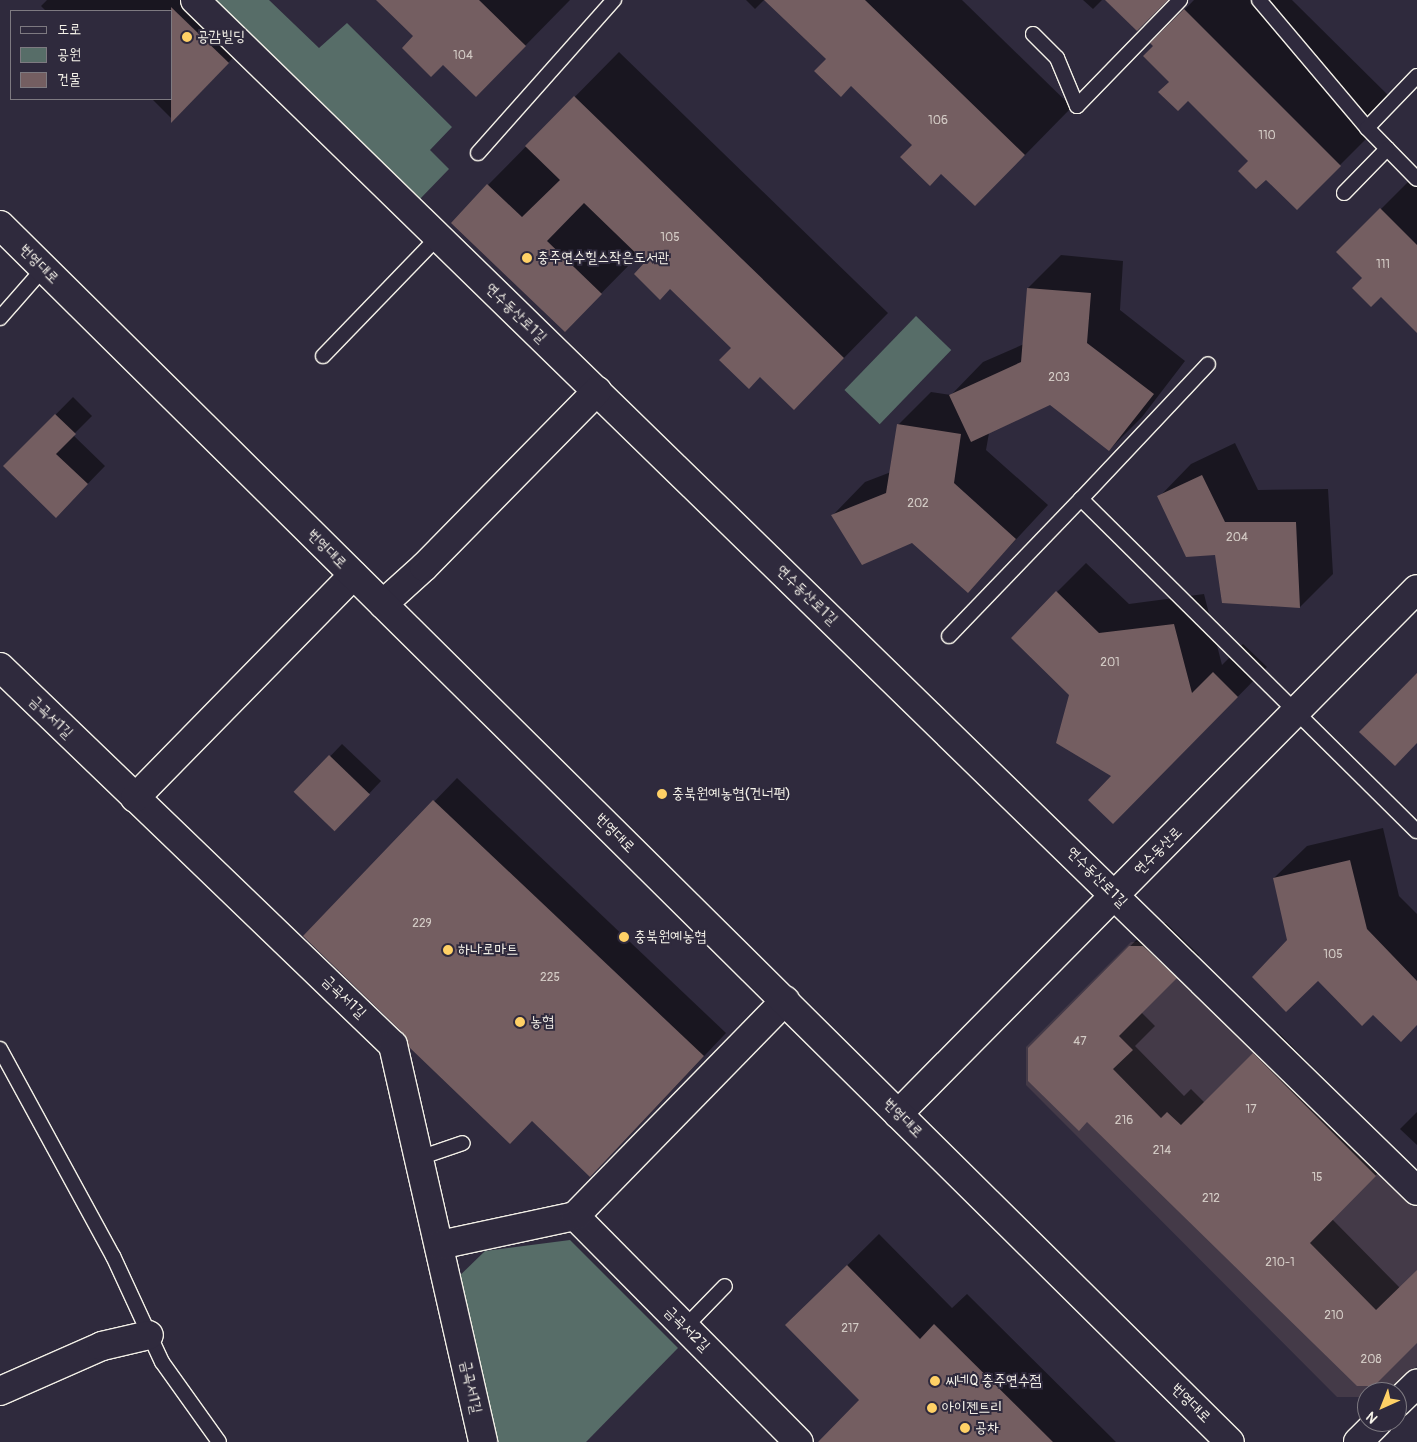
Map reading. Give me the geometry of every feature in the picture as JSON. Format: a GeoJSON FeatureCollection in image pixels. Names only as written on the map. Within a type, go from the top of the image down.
{"type":"FeatureCollection","features":[{"type":"Feature","properties":{"kind":"street","name":"연수동산로1길"},"geometry":{"type":"LineString","coordinates":[[195,0],[1115,895],[1417,1192]]}},
{"type":"Feature","properties":{"kind":"street","name":"번영대로"},"geometry":{"type":"LineString","coordinates":[[0,225],[1230,1442]]}},
{"type":"Feature","properties":{"kind":"street"},"geometry":{"type":"LineString","coordinates":[[383,604],[424,567],[597,391]]}},
{"type":"Feature","properties":{"kind":"street"},"geometry":{"type":"LineString","coordinates":[[135,798],[353,575]]}},
{"type":"Feature","properties":{"kind":"street","name":"연수동산로"},"geometry":{"type":"LineString","coordinates":[[898,1114],[1417,590]]}},
{"type":"Feature","properties":{"kind":"street","name":"금곡서1길"},"geometry":{"type":"LineString","coordinates":[[0,667],[393,1045],[440,1245],[483,1442]]}},
{"type":"Feature","properties":{"kind":"street"},"geometry":{"type":"LineString","coordinates":[[440,1245],[575,1216],[785,1001]]}},
{"type":"Feature","properties":{"kind":"street","name":"금곡서2길"},"geometry":{"type":"LineString","coordinates":[[575,1216],[799,1442]]}},
{"type":"Feature","properties":{"kind":"street"},"geometry":{"type":"LineString","coordinates":[[0,1391],[102,1346],[149,1335]]}},
{"type":"Feature","properties":{"kind":"street"},"geometry":{"type":"LineString","coordinates":[[1407,1394],[1417,1384]]}},
{"type":"Feature","properties":{"kind":"street"},"geometry":{"type":"LineString","coordinates":[[1358,1442],[1368,1432]]}},
{"type":"Feature","properties":{"kind":"lane"},"geometry":{"type":"LineString","coordinates":[[478,154],[614,0]]}},
{"type":"Feature","properties":{"kind":"lane"},"geometry":{"type":"LineString","coordinates":[[1033,34],[1057,58],[1077,106],[1180,0]]}},
{"type":"Feature","properties":{"kind":"lane"},"geometry":{"type":"LineString","coordinates":[[1259,0],[1367,128],[1417,179]]}},
{"type":"Feature","properties":{"kind":"lane"},"geometry":{"type":"LineString","coordinates":[[1367,128],[1417,76]]}},
{"type":"Feature","properties":{"kind":"lane"},"geometry":{"type":"LineString","coordinates":[[1344,193],[1387,149]]}},
{"type":"Feature","properties":{"kind":"lane"},"geometry":{"type":"LineString","coordinates":[[323,356],[438,237]]}},
{"type":"Feature","properties":{"kind":"lane"},"geometry":{"type":"LineString","coordinates":[[0,318],[44,268]]}},
{"type":"Feature","properties":{"kind":"lane"},"geometry":{"type":"LineString","coordinates":[[949,636],[1208,364]]}},
{"type":"Feature","properties":{"kind":"lane"},"geometry":{"type":"LineString","coordinates":[[1081,499],[1417,832]]}},
{"type":"Feature","properties":{"kind":"lane"},"geometry":{"type":"LineString","coordinates":[[0,1049],[112,1256],[162,1362],[219,1442]]}},
{"type":"Feature","properties":{"kind":"lane"},"geometry":{"type":"LineString","coordinates":[[419,1158],[463,1143]]}},
{"type":"Feature","properties":{"kind":"lane"},"geometry":{"type":"LineString","coordinates":[[685,1327],[725,1286]]}},
{"type":"Feature","properties":{"kind":"shaded area"},"geometry":{"type":"Polygon","coordinates":[[[1131,942],[1154,942],[1417,1206],[1417,1366],[1401,1382],[1357,1382],[1357,1397],[1337,1397],[1026,1085],[1026,1047],[1131,942]]]}},
{"type":"Feature","properties":{"kind":"green space"},"geometry":{"type":"Polygon","coordinates":[[[216,0],[269,0],[319,48],[347,23],[452,127],[430,150],[449,169],[420,199],[216,0]]]}},
{"type":"Feature","properties":{"kind":"green space"},"geometry":{"type":"Polygon","coordinates":[[[916,316],[951,350],[880,424],[844,390],[916,316]]]}},
{"type":"Feature","properties":{"kind":"green space"},"geometry":{"type":"Polygon","coordinates":[[[570,1240],[678,1348],[586,1442],[483,1442],[449,1286],[485,1251],[570,1240]]]}},
{"type":"Feature","properties":{"kind":"building"},"geometry":{"type":"Polygon","coordinates":[[[376,0],[479,0],[526,46],[476,97],[443,65],[431,77],[402,48],[413,36],[376,0]]]}},
{"type":"Feature","properties":{"kind":"building"},"geometry":{"type":"Polygon","coordinates":[[[764,0],[865,0],[1025,155],[975,206],[941,174],[930,186],[900,157],[912,145],[851,86],[841,97],[814,71],[826,59],[764,0]]]}},
{"type":"Feature","properties":{"kind":"building"},"geometry":{"type":"Polygon","coordinates":[[[1105,0],[1168,0],[1137,31],[1105,0]]]}},
{"type":"Feature","properties":{"kind":"building","name":"공감빌딩"},"geometry":{"type":"Polygon","coordinates":[[[171,7],[229,63],[171,123],[172,10],[171,7]]]}},
{"type":"Feature","properties":{"kind":"building"},"geometry":{"type":"Polygon","coordinates":[[[1184,9],[1341,166],[1297,210],[1266,180],[1256,189],[1238,171],[1248,161],[1188,101],[1178,111],[1158,92],[1169,82],[1143,56],[1153,46],[1150,43],[1184,9]]]}},
{"type":"Feature","properties":{"kind":"building"},"geometry":{"type":"Polygon","coordinates":[[[574,96],[844,358],[794,410],[760,377],[749,389],[719,360],[731,348],[670,289],[660,300],[634,274],[645,262],[584,203],[547,241],[602,294],[565,332],[451,223],[487,184],[522,217],[560,180],[525,146],[574,96]]]}},
{"type":"Feature","properties":{"kind":"building"},"geometry":{"type":"Polygon","coordinates":[[[1380,208],[1417,245],[1417,333],[1381,297],[1371,307],[1352,288],[1362,278],[1336,252],[1380,208]]]}},
{"type":"Feature","properties":{"kind":"building"},"geometry":{"type":"Polygon","coordinates":[[[1027,288],[1091,293],[1087,343],[1154,394],[1109,451],[1050,405],[971,442],[949,395],[1021,362],[1027,288]]]}},
{"type":"Feature","properties":{"kind":"building"},"geometry":{"type":"Polygon","coordinates":[[[55,414],[76,434],[56,454],[88,484],[56,518],[3,466],[55,414]]]}},
{"type":"Feature","properties":{"kind":"building"},"geometry":{"type":"Polygon","coordinates":[[[897,424],[961,434],[954,483],[1016,539],[968,593],[912,543],[862,565],[831,515],[886,493],[897,424]]]}},
{"type":"Feature","properties":{"kind":"building"},"geometry":{"type":"Polygon","coordinates":[[[1202,475],[1225,522],[1296,522],[1300,608],[1222,603],[1215,555],[1186,557],[1157,496],[1202,475]]]}},
{"type":"Feature","properties":{"kind":"building"},"geometry":{"type":"Polygon","coordinates":[[[1056,591],[1099,633],[1174,624],[1192,693],[1213,672],[1238,697],[1113,824],[1088,800],[1111,776],[1056,743],[1069,695],[1011,638],[1056,591]]]}},
{"type":"Feature","properties":{"kind":"building"},"geometry":{"type":"Polygon","coordinates":[[[1417,673],[1417,743],[1395,766],[1359,732],[1417,673]]]}},
{"type":"Feature","properties":{"kind":"building"},"geometry":{"type":"Polygon","coordinates":[[[329,755],[370,795],[335,831],[294,792],[329,755]]]}},
{"type":"Feature","properties":{"kind":"building"},"geometry":{"type":"Polygon","coordinates":[[[433,800],[704,1056],[590,1177],[532,1121],[510,1144],[409,1047],[404,1034],[303,936],[433,800]]]}},
{"type":"Feature","properties":{"kind":"building"},"geometry":{"type":"Polygon","coordinates":[[[1350,860],[1367,929],[1417,981],[1417,1025],[1401,1042],[1373,1015],[1362,1026],[1318,981],[1286,1012],[1252,977],[1287,940],[1273,878],[1350,860]]]}},
{"type":"Feature","properties":{"kind":"building"},"geometry":{"type":"Polygon","coordinates":[[[1129,946],[1143,946],[1177,978],[1119,1036],[1133,1050],[1113,1069],[1161,1118],[1167,1112],[1181,1125],[1253,1053],[1376,1176],[1310,1243],[1376,1310],[1417,1270],[1417,1343],[1378,1382],[1357,1382],[1357,1386],[1087,1122],[1079,1131],[1028,1081],[1028,1048],[1129,946]]]}},
{"type":"Feature","properties":{"kind":"building","name":"씨네Q 충주연수점"},"geometry":{"type":"Polygon","coordinates":[[[847,1265],[920,1339],[934,1324],[1053,1442],[818,1442],[859,1400],[785,1325],[847,1265]]]}},
{"type":"Feature","properties":{"kind":"place","name":"공감빌딩"},"geometry":{"type":"Point","coordinates":[187,37]}},
{"type":"Feature","properties":{"kind":"place","name":"충주연수힐스작은도서관"},"geometry":{"type":"Point","coordinates":[527,258]}},
{"type":"Feature","properties":{"kind":"place","name":"충북원예농협(건너편)"},"geometry":{"type":"Point","coordinates":[662,794]}},
{"type":"Feature","properties":{"kind":"place","name":"충북원예농협"},"geometry":{"type":"Point","coordinates":[624,937]}},
{"type":"Feature","properties":{"kind":"place","name":"하나로마트"},"geometry":{"type":"Point","coordinates":[448,950]}},
{"type":"Feature","properties":{"kind":"place","name":"농협"},"geometry":{"type":"Point","coordinates":[520,1022]}},
{"type":"Feature","properties":{"kind":"place","name":"씨네Q 충주연수점"},"geometry":{"type":"Point","coordinates":[935,1381]}},
{"type":"Feature","properties":{"kind":"place","name":"아이젠트리"},"geometry":{"type":"Point","coordinates":[932,1408]}},
{"type":"Feature","properties":{"kind":"place","name":"공차"},"geometry":{"type":"Point","coordinates":[965,1428]}}]}
